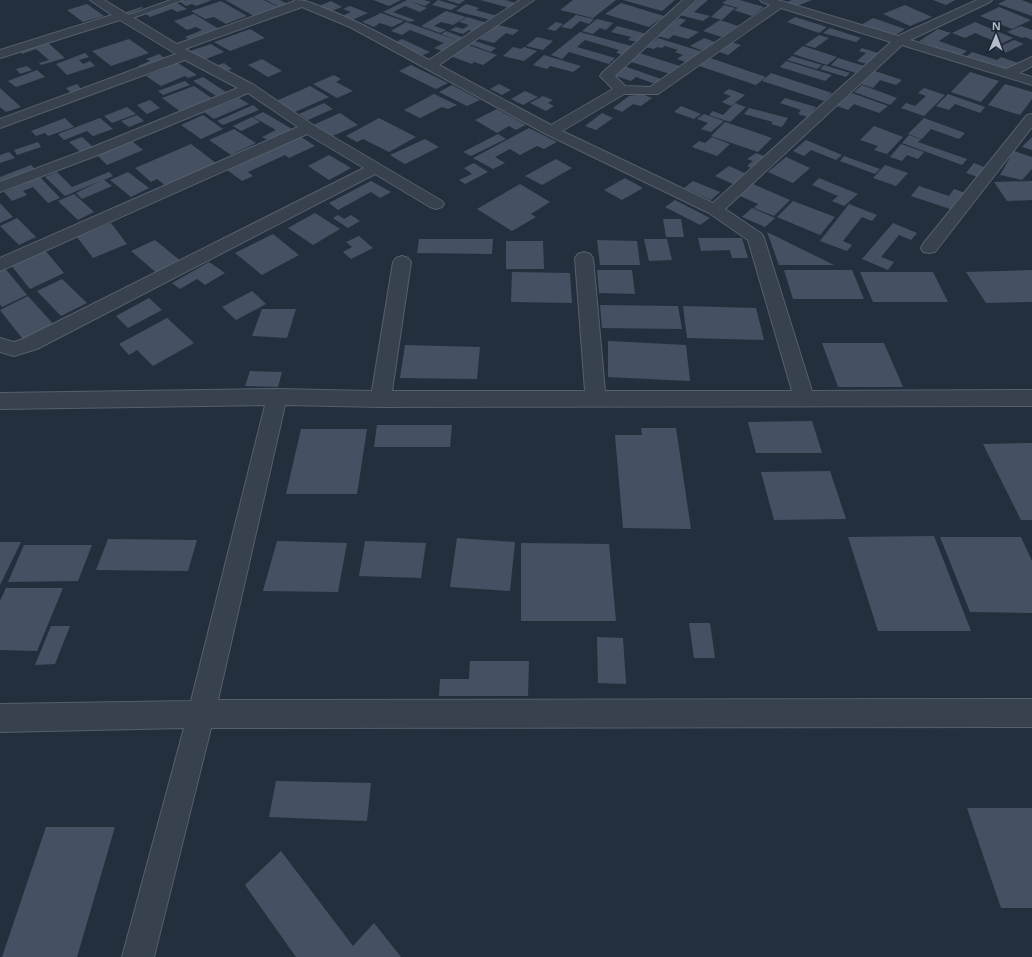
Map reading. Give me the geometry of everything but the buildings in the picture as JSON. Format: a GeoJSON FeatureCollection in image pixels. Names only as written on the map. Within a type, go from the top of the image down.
{"type":"FeatureCollection","features":[{"type":"Feature","properties":{"kind":"street"},"geometry":{"type":"LineString","coordinates":[[96,0],[182,52],[249,88],[308,128],[436,204]]}},
{"type":"Feature","properties":{"kind":"street"},"geometry":{"type":"LineString","coordinates":[[0,124],[306,3],[327,0]]}},
{"type":"Feature","properties":{"kind":"street"},"geometry":{"type":"LineString","coordinates":[[430,65],[528,0]]}},
{"type":"Feature","properties":{"kind":"street"},"geometry":{"type":"LineString","coordinates":[[621,90],[607,76],[690,0]]}},
{"type":"Feature","properties":{"kind":"street"},"geometry":{"type":"LineString","coordinates":[[715,210],[900,40],[986,0]]}},
{"type":"Feature","properties":{"kind":"street"},"geometry":{"type":"LineString","coordinates":[[551,131],[621,90],[653,91],[772,2],[1032,80]]}},
{"type":"Feature","properties":{"kind":"street"},"geometry":{"type":"LineString","coordinates":[[796,9],[814,2]]}},
{"type":"Feature","properties":{"kind":"street"},"geometry":{"type":"LineString","coordinates":[[306,3],[354,24],[551,131],[715,210],[756,238],[804,398]]}},
{"type":"Feature","properties":{"kind":"street"},"geometry":{"type":"LineString","coordinates":[[0,54],[122,17]]}},
{"type":"Feature","properties":{"kind":"street"},"geometry":{"type":"LineString","coordinates":[[1008,73],[1032,61]]}},
{"type":"Feature","properties":{"kind":"street"},"geometry":{"type":"LineString","coordinates":[[0,188],[93,152],[249,88]]}},
{"type":"Feature","properties":{"kind":"street"},"geometry":{"type":"LineString","coordinates":[[929,248],[1032,118]]}},
{"type":"Feature","properties":{"kind":"street"},"geometry":{"type":"LineString","coordinates":[[0,265],[308,128]]}},
{"type":"Feature","properties":{"kind":"street"},"geometry":{"type":"LineString","coordinates":[[0,345],[14,349],[30,344],[376,168]]}},
{"type":"Feature","properties":{"kind":"street"},"geometry":{"type":"LineString","coordinates":[[584,258],[596,398]]}},
{"type":"Feature","properties":{"kind":"street"},"geometry":{"type":"LineString","coordinates":[[381,400],[402,262]]}},
{"type":"Feature","properties":{"kind":"street"},"geometry":{"type":"LineString","coordinates":[[0,401],[278,397],[381,400],[596,398],[1032,398]]}},
{"type":"Feature","properties":{"kind":"street"},"geometry":{"type":"LineString","coordinates":[[138,957],[201,714],[278,397]]}},
{"type":"Feature","properties":{"kind":"street"},"geometry":{"type":"LineString","coordinates":[[0,718],[201,714],[1032,713]]}},
{"type":"Feature","properties":{"kind":"lane"},"geometry":{"type":"LineString","coordinates":[[122,17],[179,0]]}}]}
